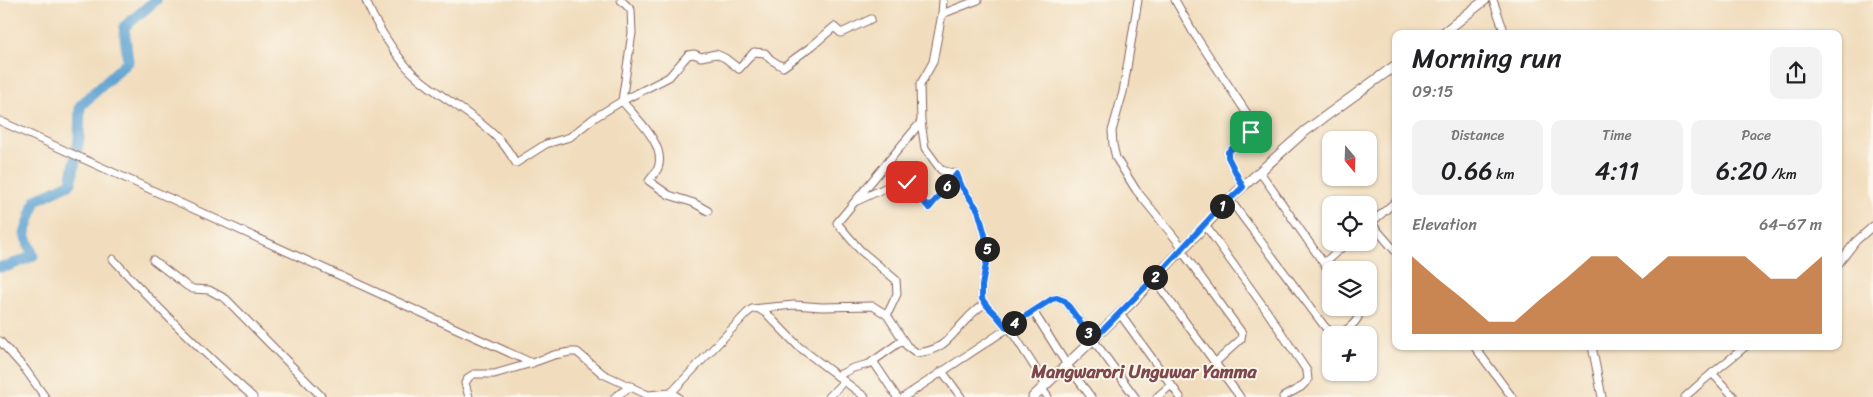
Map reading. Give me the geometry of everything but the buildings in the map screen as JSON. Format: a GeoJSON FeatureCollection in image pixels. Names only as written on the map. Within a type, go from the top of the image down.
{"type":"FeatureCollection","features":[{"type":"Feature","properties":{"kind":"street"},"geometry":{"type":"LineString","coordinates":[[366,0],[369,10],[396,52],[415,75],[484,127],[504,145],[516,163],[546,144],[570,137],[594,118],[622,101],[669,77],[688,55],[716,54],[739,68],[754,52],[765,53],[770,59],[783,67],[834,27],[841,33],[871,19]]}},
{"type":"Feature","properties":{"kind":"street"},"geometry":{"type":"LineString","coordinates":[[621,0],[631,10],[632,33],[622,101],[653,138],[658,148],[658,166],[649,181],[669,195],[694,203],[708,211]]}},
{"type":"Feature","properties":{"kind":"street"},"geometry":{"type":"LineString","coordinates":[[943,0],[933,62],[920,85],[921,122],[925,148],[941,170],[957,174]]}},
{"type":"Feature","properties":{"kind":"street"},"geometry":{"type":"LineString","coordinates":[[942,14],[978,0]]}},
{"type":"Feature","properties":{"kind":"street"},"geometry":{"type":"LineString","coordinates":[[1138,0],[1123,92],[1112,132],[1113,145],[1116,158],[1136,190],[1182,249],[1242,333],[1241,339],[1216,362]]}},
{"type":"Feature","properties":{"kind":"street"},"geometry":{"type":"LineString","coordinates":[[1175,0],[1193,32],[1253,125],[1251,132],[1228,152],[1228,157],[1243,187]]}},
{"type":"Feature","properties":{"kind":"street"},"geometry":{"type":"LineString","coordinates":[[1447,30],[1484,0]]}},
{"type":"Feature","properties":{"kind":"street"},"geometry":{"type":"LineString","coordinates":[[1493,0],[1504,30]]}},
{"type":"Feature","properties":{"kind":"street"},"geometry":{"type":"LineString","coordinates":[[1033,397],[1120,314],[1205,224],[1243,187],[1330,112],[1392,68]]}},
{"type":"Feature","properties":{"kind":"street"},"geometry":{"type":"LineString","coordinates":[[0,121],[532,363]]}},
{"type":"Feature","properties":{"kind":"street"},"geometry":{"type":"LineString","coordinates":[[887,315],[897,294],[896,280],[860,250],[837,223],[921,122]]}},
{"type":"Feature","properties":{"kind":"street"},"geometry":{"type":"LineString","coordinates":[[1260,172],[1323,261]]}},
{"type":"Feature","properties":{"kind":"street"},"geometry":{"type":"LineString","coordinates":[[854,202],[904,179],[929,208],[957,174]]}},
{"type":"Feature","properties":{"kind":"street"},"geometry":{"type":"LineString","coordinates":[[957,174],[962,187],[978,210],[985,235],[987,258],[981,292],[985,303],[1008,328],[1044,387],[1048,397]]}},
{"type":"Feature","properties":{"kind":"street"},"geometry":{"type":"LineString","coordinates":[[1230,200],[1325,328],[1333,334],[1342,333],[1357,320],[1359,316]]}},
{"type":"Feature","properties":{"kind":"street"},"geometry":{"type":"LineString","coordinates":[[1377,218],[1392,205]]}},
{"type":"Feature","properties":{"kind":"street"},"geometry":{"type":"LineString","coordinates":[[1205,224],[1307,371],[1308,380],[1301,387],[1284,397]]}},
{"type":"Feature","properties":{"kind":"street"},"geometry":{"type":"LineString","coordinates":[[1842,259],[1856,241],[1873,226]]}},
{"type":"Feature","properties":{"kind":"street"},"geometry":{"type":"LineString","coordinates":[[1377,232],[1392,248]]}},
{"type":"Feature","properties":{"kind":"street"},"geometry":{"type":"LineString","coordinates":[[1326,261],[1338,251]]}},
{"type":"Feature","properties":{"kind":"street"},"geometry":{"type":"LineString","coordinates":[[113,259],[164,314],[253,397]]}},
{"type":"Feature","properties":{"kind":"street"},"geometry":{"type":"LineString","coordinates":[[153,260],[187,286],[193,289],[209,290],[226,299],[322,397]]}},
{"type":"Feature","properties":{"kind":"street"},"geometry":{"type":"LineString","coordinates":[[1154,279],[1240,397]]}},
{"type":"Feature","properties":{"kind":"street"},"geometry":{"type":"LineString","coordinates":[[904,397],[1052,299],[1061,299],[1065,301],[1135,397]]}},
{"type":"Feature","properties":{"kind":"street"},"geometry":{"type":"LineString","coordinates":[[671,393],[752,309],[794,306],[866,305],[887,315],[902,340],[917,353],[929,352],[943,345],[966,319],[985,303]]}},
{"type":"Feature","properties":{"kind":"street"},"geometry":{"type":"LineString","coordinates":[[759,309],[767,314],[798,346],[865,397]]}},
{"type":"Feature","properties":{"kind":"street"},"geometry":{"type":"LineString","coordinates":[[1033,311],[1067,365],[1092,397]]}},
{"type":"Feature","properties":{"kind":"street"},"geometry":{"type":"LineString","coordinates":[[1120,314],[1180,397]]}},
{"type":"Feature","properties":{"kind":"street"},"geometry":{"type":"LineString","coordinates":[[837,376],[845,371],[873,361],[902,340]]}},
{"type":"Feature","properties":{"kind":"street"},"geometry":{"type":"LineString","coordinates":[[0,341],[25,369],[45,397]]}},
{"type":"Feature","properties":{"kind":"street"},"geometry":{"type":"LineString","coordinates":[[1477,350],[1512,397]]}},
{"type":"Feature","properties":{"kind":"street"},"geometry":{"type":"LineString","coordinates":[[1593,350],[1602,397]]}},
{"type":"Feature","properties":{"kind":"street"},"geometry":{"type":"LineString","coordinates":[[1686,397],[1741,350]]}},
{"type":"Feature","properties":{"kind":"street"},"geometry":{"type":"LineString","coordinates":[[469,397],[465,383],[474,374],[494,374],[554,355],[570,352],[577,352],[603,374],[648,395],[671,393],[678,397]]}},
{"type":"Feature","properties":{"kind":"street"},"geometry":{"type":"LineString","coordinates":[[873,361],[897,397]]}},
{"type":"Feature","properties":{"kind":"street"},"geometry":{"type":"LineString","coordinates":[[942,371],[961,397]]}},
{"type":"Feature","properties":{"kind":"street"},"geometry":{"type":"LineString","coordinates":[[1712,373],[1734,397]]}},
{"type":"Feature","properties":{"kind":"street"},"geometry":{"type":"LineString","coordinates":[[829,397],[844,381]]}},
{"type":"Feature","properties":{"kind":"street"},"geometry":{"type":"LineString","coordinates":[[1158,397],[1171,385]]}},
{"type":"Feature","properties":{"kind":"street"},"geometry":{"type":"LineString","coordinates":[[615,397],[631,386]]}},
{"type":"Feature","properties":{"kind":"waterway"},"geometry":{"type":"LineString","coordinates":[[0,267],[8,266],[33,256],[25,234],[36,200],[71,183],[79,139],[80,106],[128,61],[124,27],[156,0]]}},
{"type":"Feature","properties":{"kind":"district","name":"Mangwarori Unguwar Yamma"},"geometry":{"type":"Point","coordinates":[1144,372]}},
{"type":"Feature","properties":{"kind":"route"},"geometry":{"type":"LineString","coordinates":[[907,182],[929,208],[957,174],[962,187],[976,205],[985,235],[987,258],[981,292],[982,299],[1007,328],[1052,299],[1057,298],[1065,301],[1093,340],[1133,301],[1213,215],[1243,187],[1228,157],[1228,150],[1251,132]]}}]}
